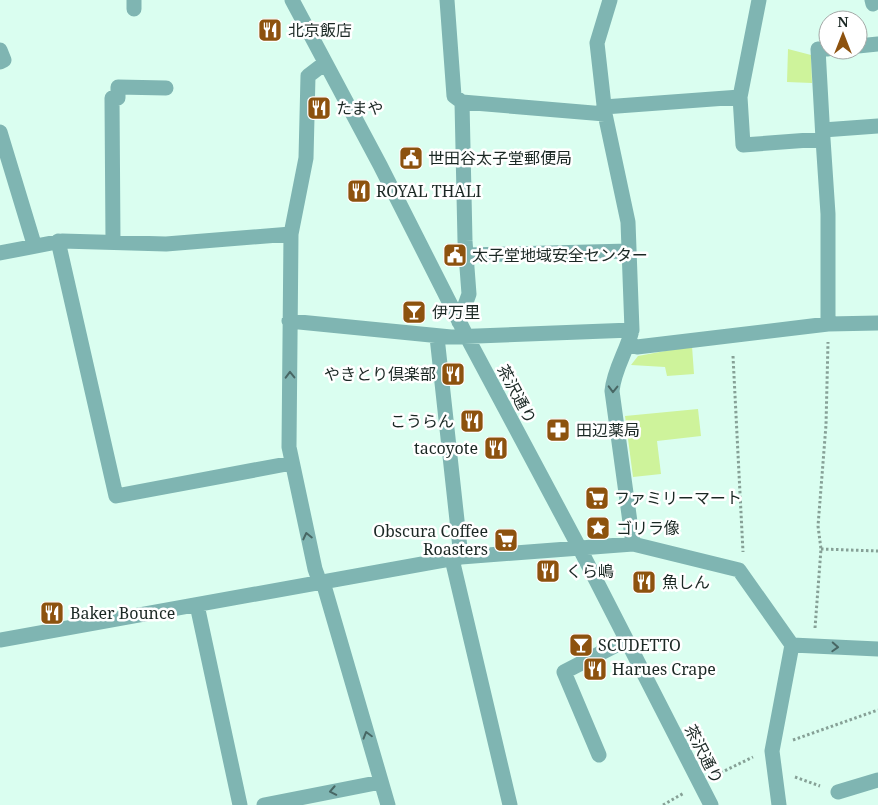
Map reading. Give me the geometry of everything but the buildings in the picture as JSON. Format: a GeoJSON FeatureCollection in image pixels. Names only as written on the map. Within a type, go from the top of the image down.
{"type":"FeatureCollection","features":[{"type":"Feature","properties":{"kind":"street","name":"茶沢通り"},"geometry":{"type":"LineString","coordinates":[[292,0],[326,62],[459,322],[579,547],[711,805]]}},
{"type":"Feature","properties":{"kind":"street"},"geometry":{"type":"LineString","coordinates":[[447,0],[454,96],[462,102],[604,110],[740,97]]}},
{"type":"Feature","properties":{"kind":"street"},"geometry":{"type":"LineString","coordinates":[[610,0],[597,43],[604,110],[628,222],[630,337],[614,376],[612,391],[633,544]]}},
{"type":"Feature","properties":{"kind":"street"},"geometry":{"type":"LineString","coordinates":[[759,0],[740,97],[743,145],[878,126]]}},
{"type":"Feature","properties":{"kind":"street"},"geometry":{"type":"LineString","coordinates":[[0,50],[4,60],[0,62]]}},
{"type":"Feature","properties":{"kind":"street"},"geometry":{"type":"LineString","coordinates":[[819,60],[828,206],[828,324]]}},
{"type":"Feature","properties":{"kind":"street"},"geometry":{"type":"LineString","coordinates":[[326,62],[308,76],[306,158],[291,234],[289,447],[321,582],[388,805]]}},
{"type":"Feature","properties":{"kind":"street"},"geometry":{"type":"LineString","coordinates":[[113,242],[112,98],[118,98],[118,87],[166,88]]}},
{"type":"Feature","properties":{"kind":"street"},"geometry":{"type":"LineString","coordinates":[[459,322],[469,294],[466,255],[462,102]]}},
{"type":"Feature","properties":{"kind":"street"},"geometry":{"type":"LineString","coordinates":[[0,132],[34,244]]}},
{"type":"Feature","properties":{"kind":"street"},"geometry":{"type":"LineString","coordinates":[[0,253],[34,244],[58,241],[166,244],[291,234]]}},
{"type":"Feature","properties":{"kind":"street"},"geometry":{"type":"LineString","coordinates":[[58,241],[116,496],[292,463]]}},
{"type":"Feature","properties":{"kind":"street"},"geometry":{"type":"LineString","coordinates":[[466,255],[629,251]]}},
{"type":"Feature","properties":{"kind":"street"},"geometry":{"type":"LineString","coordinates":[[289,321],[437,336],[630,337]]}},
{"type":"Feature","properties":{"kind":"street"},"geometry":{"type":"LineString","coordinates":[[630,337],[637,347],[828,324],[878,323]]}},
{"type":"Feature","properties":{"kind":"street"},"geometry":{"type":"LineString","coordinates":[[437,336],[456,558],[510,805]]}},
{"type":"Feature","properties":{"kind":"street"},"geometry":{"type":"LineString","coordinates":[[0,638],[197,605],[456,558],[633,544],[739,570],[792,645],[774,731],[772,751],[779,805]]}},
{"type":"Feature","properties":{"kind":"street"},"geometry":{"type":"LineString","coordinates":[[197,605],[240,805]]}},
{"type":"Feature","properties":{"kind":"street"},"geometry":{"type":"LineString","coordinates":[[599,755],[564,672],[626,640]]}},
{"type":"Feature","properties":{"kind":"street"},"geometry":{"type":"LineString","coordinates":[[792,645],[878,649]]}},
{"type":"Feature","properties":{"kind":"street"},"geometry":{"type":"LineString","coordinates":[[838,792],[878,780]]}},
{"type":"Feature","properties":{"kind":"street"},"geometry":{"type":"LineString","coordinates":[[264,805],[381,782]]}},
{"type":"Feature","properties":{"kind":"path"},"geometry":{"type":"LineString","coordinates":[[815,646],[821,548],[818,526],[826,425],[828,324]]}},
{"type":"Feature","properties":{"kind":"path"},"geometry":{"type":"LineString","coordinates":[[732,335],[744,576]]}},
{"type":"Feature","properties":{"kind":"path"},"geometry":{"type":"LineString","coordinates":[[821,548],[878,551]]}},
{"type":"Feature","properties":{"kind":"path"},"geometry":{"type":"LineString","coordinates":[[776,771],[838,792]]}},
{"type":"Feature","properties":{"kind":"path"},"geometry":{"type":"LineString","coordinates":[[663,805],[686,792]]}},
{"type":"Feature","properties":{"kind":"green space"},"geometry":{"type":"Polygon","coordinates":[[[788,49],[811,55],[812,83],[787,82],[788,49]]]}},
{"type":"Feature","properties":{"kind":"green space"},"geometry":{"type":"Polygon","coordinates":[[[692,346],[694,374],[667,376],[665,367],[631,365],[638,356],[692,346]]]}},
{"type":"Feature","properties":{"kind":"green space"},"geometry":{"type":"Polygon","coordinates":[[[698,409],[701,436],[657,441],[661,474],[633,477],[625,416],[698,409]]]}},
{"type":"Feature","properties":{"kind":"place","name":"北京飯店"},"geometry":{"type":"Point","coordinates":[270,30]}},
{"type":"Feature","properties":{"kind":"place","name":"たまや"},"geometry":{"type":"Point","coordinates":[319,108]}},
{"type":"Feature","properties":{"kind":"place","name":"世田谷太子堂郵便局"},"geometry":{"type":"Point","coordinates":[411,158]}},
{"type":"Feature","properties":{"kind":"place","name":"ROYAL THALI"},"geometry":{"type":"Point","coordinates":[359,191]}},
{"type":"Feature","properties":{"kind":"place","name":"太子堂地域安全センター"},"geometry":{"type":"Point","coordinates":[455,255]}},
{"type":"Feature","properties":{"kind":"place","name":"伊万里"},"geometry":{"type":"Point","coordinates":[414,312]}},
{"type":"Feature","properties":{"kind":"place","name":"やきとり倶楽部"},"geometry":{"type":"Point","coordinates":[453,374]}},
{"type":"Feature","properties":{"kind":"place","name":"こうらん"},"geometry":{"type":"Point","coordinates":[472,421]}},
{"type":"Feature","properties":{"kind":"place","name":"田辺薬局"},"geometry":{"type":"Point","coordinates":[558,430]}},
{"type":"Feature","properties":{"kind":"place","name":"tacoyote"},"geometry":{"type":"Point","coordinates":[496,448]}},
{"type":"Feature","properties":{"kind":"place","name":"ファミリーマート"},"geometry":{"type":"Point","coordinates":[597,498]}},
{"type":"Feature","properties":{"kind":"place","name":"ゴリラ像"},"geometry":{"type":"Point","coordinates":[598,528]}},
{"type":"Feature","properties":{"kind":"place","name":"Obscura Coffee Roasters"},"geometry":{"type":"Point","coordinates":[506,540]}},
{"type":"Feature","properties":{"kind":"place","name":"くら嶋"},"geometry":{"type":"Point","coordinates":[548,571]}},
{"type":"Feature","properties":{"kind":"place","name":"魚しん"},"geometry":{"type":"Point","coordinates":[644,582]}},
{"type":"Feature","properties":{"kind":"place","name":"Baker Bounce"},"geometry":{"type":"Point","coordinates":[52,613]}},
{"type":"Feature","properties":{"kind":"place","name":"SCUDETTO"},"geometry":{"type":"Point","coordinates":[581,645]}},
{"type":"Feature","properties":{"kind":"place","name":"Harues Crape"},"geometry":{"type":"Point","coordinates":[595,669]}}]}
